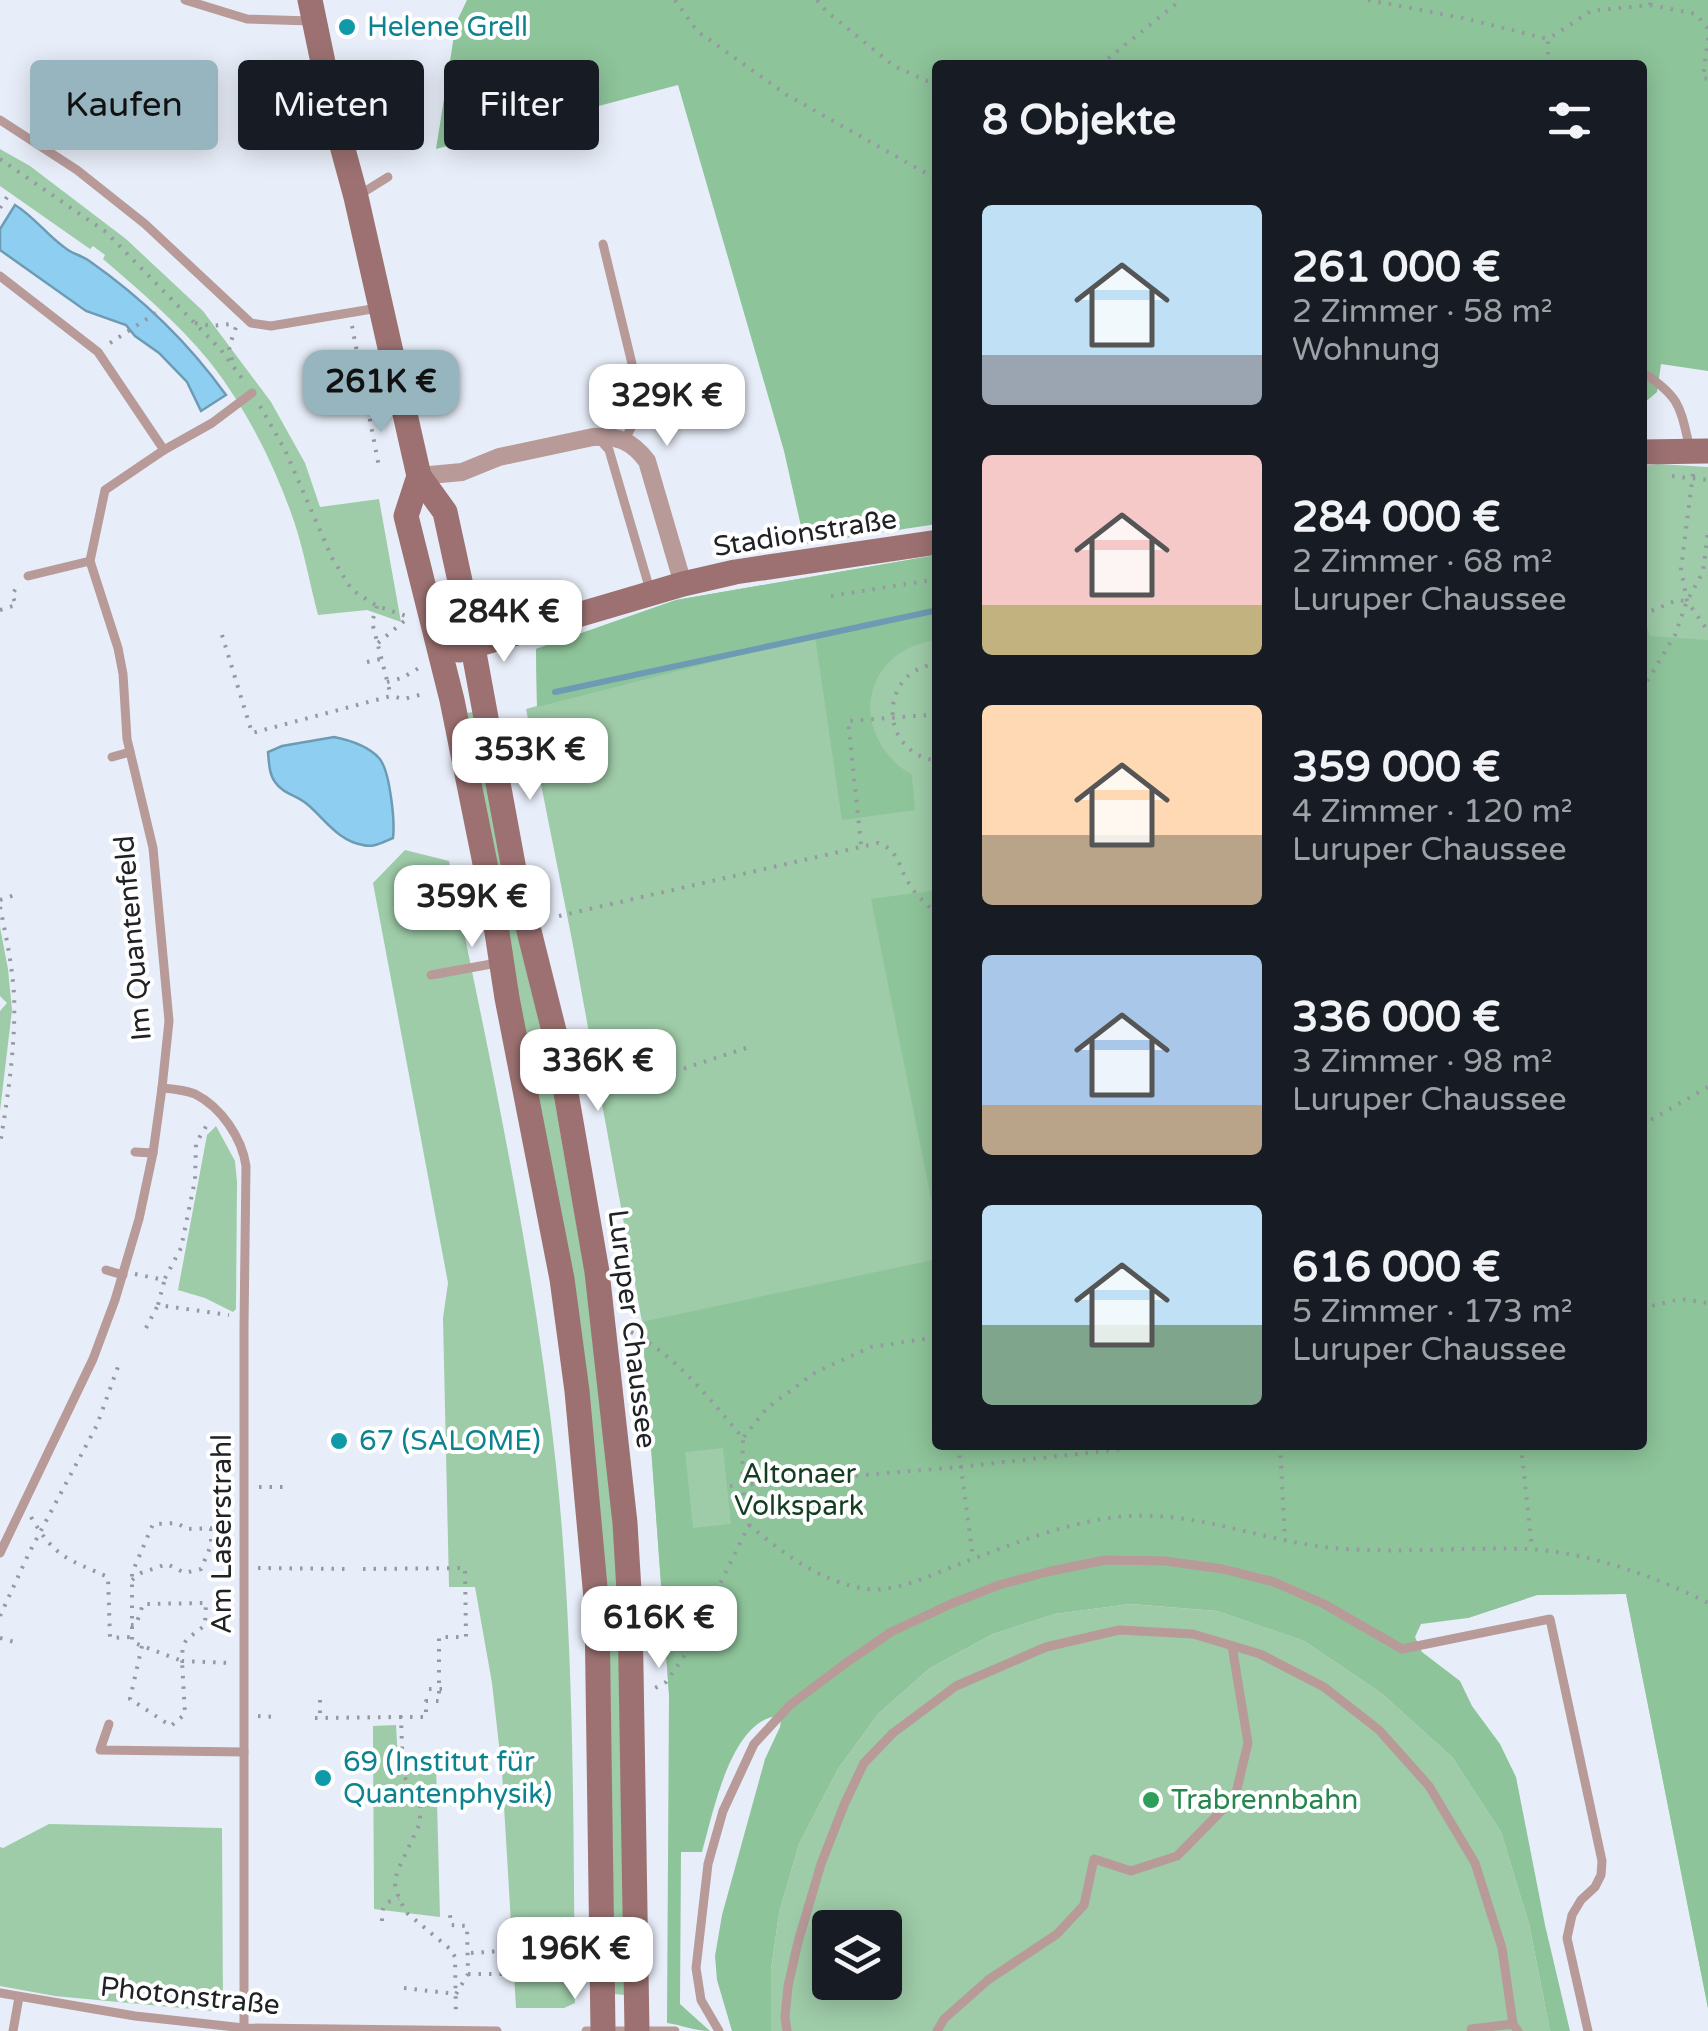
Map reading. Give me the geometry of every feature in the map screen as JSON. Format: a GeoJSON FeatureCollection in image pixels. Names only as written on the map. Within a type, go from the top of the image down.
{"type":"FeatureCollection","features":[{"type":"Feature","properties":{"kind":"main road"},"geometry":{"type":"LineString","coordinates":[[312,10],[418,476],[406,516],[430,661],[452,700],[562,1279],[577,1391],[597,1609],[602,2031]]}},
{"type":"Feature","properties":{"kind":"main road"},"geometry":{"type":"LineString","coordinates":[[1647,452],[1699,450]]}},
{"type":"Feature","properties":{"kind":"main road","name":"Luruper Chaussee"},"geometry":{"type":"LineString","coordinates":[[418,476],[444,512],[516,875],[558,1047],[597,1272],[628,1574],[637,2030]]}},
{"type":"Feature","properties":{"kind":"main road","name":"Stadionstraße"},"geometry":{"type":"LineString","coordinates":[[430,661],[683,584],[735,572],[932,543]]}},
{"type":"Feature","properties":{"kind":"street"},"geometry":{"type":"LineString","coordinates":[[418,476],[472,469],[499,457],[593,437],[625,440]]}},
{"type":"Feature","properties":{"kind":"street","name":"Stadionstraße"},"geometry":{"type":"LineString","coordinates":[[625,440],[646,461],[683,584]]}},
{"type":"Feature","properties":{"kind":"lane"},"geometry":{"type":"LineString","coordinates":[[185,0],[247,19],[312,10]]}},
{"type":"Feature","properties":{"kind":"lane"},"geometry":{"type":"LineString","coordinates":[[0,120],[77,170],[145,224],[251,323],[271,326],[381,308]]}},
{"type":"Feature","properties":{"kind":"lane"},"geometry":{"type":"LineString","coordinates":[[356,196],[388,177]]}},
{"type":"Feature","properties":{"kind":"lane"},"geometry":{"type":"LineString","coordinates":[[603,244],[642,405],[625,440]]}},
{"type":"Feature","properties":{"kind":"lane"},"geometry":{"type":"LineString","coordinates":[[0,276],[98,352],[164,450]]}},
{"type":"Feature","properties":{"kind":"lane"},"geometry":{"type":"LineString","coordinates":[[1647,376],[1674,396],[1699,450]]}},
{"type":"Feature","properties":{"kind":"lane","name":"Im Quantenfeld"},"geometry":{"type":"LineString","coordinates":[[0,1553],[93,1358],[124,1273],[153,1154],[162,1088],[168,1021],[153,848],[130,752],[120,661],[90,561],[106,490],[252,393]]}},
{"type":"Feature","properties":{"kind":"lane"},"geometry":{"type":"LineString","coordinates":[[593,437],[603,441],[609,450],[651,593]]}},
{"type":"Feature","properties":{"kind":"lane"},"geometry":{"type":"LineString","coordinates":[[28,576],[90,561]]}},
{"type":"Feature","properties":{"kind":"lane"},"geometry":{"type":"LineString","coordinates":[[112,757],[130,752]]}},
{"type":"Feature","properties":{"kind":"lane"},"geometry":{"type":"LineString","coordinates":[[431,975],[502,962]]}},
{"type":"Feature","properties":{"kind":"lane","name":"Am Laserstrahl"},"geometry":{"type":"LineString","coordinates":[[162,1088],[199,1096],[234,1131],[244,1154],[244,2028]]}},
{"type":"Feature","properties":{"kind":"lane"},"geometry":{"type":"LineString","coordinates":[[135,1152],[153,1154]]}},
{"type":"Feature","properties":{"kind":"lane"},"geometry":{"type":"LineString","coordinates":[[106,1270],[124,1273]]}},
{"type":"Feature","properties":{"kind":"lane"},"geometry":{"type":"LineString","coordinates":[[719,2031],[700,2000],[696,1968],[708,1864],[723,1811],[754,1744],[790,1705],[891,1632],[998,1585],[1105,1560],[1165,1561],[1274,1582],[1324,1604],[1402,1648],[1550,1619],[1602,1861],[1594,1887],[1572,1914],[1567,1938],[1588,2031]]}},
{"type":"Feature","properties":{"kind":"lane"},"geometry":{"type":"LineString","coordinates":[[787,2031],[788,1986],[798,1942],[821,1864],[864,1763],[893,1733],[956,1686],[1046,1647],[1118,1630],[1193,1634],[1260,1654],[1324,1688],[1379,1730],[1429,1786],[1475,1863],[1502,1948],[1515,2028],[1471,2030]]}},
{"type":"Feature","properties":{"kind":"lane"},"geometry":{"type":"LineString","coordinates":[[937,2031],[988,1980],[1057,1934],[1071,1919],[1084,1904],[1094,1859],[1131,1871],[1177,1856],[1235,1797],[1248,1743],[1232,1646]]}},
{"type":"Feature","properties":{"kind":"lane"},"geometry":{"type":"LineString","coordinates":[[109,1724],[100,1750],[244,1752]]}},
{"type":"Feature","properties":{"kind":"lane","name":"Photonstraße"},"geometry":{"type":"LineString","coordinates":[[0,1993],[134,2016],[244,2028],[497,2031]]}},
{"type":"Feature","properties":{"kind":"lane"},"geometry":{"type":"LineString","coordinates":[[13,2031],[19,1997]]}},
{"type":"Feature","properties":{"kind":"lane"},"geometry":{"type":"LineString","coordinates":[[586,2031],[675,2031]]}},
{"type":"Feature","properties":{"kind":"path"},"geometry":{"type":"LineString","coordinates":[[676,0],[697,31],[787,95],[932,177]]}},
{"type":"Feature","properties":{"kind":"path"},"geometry":{"type":"LineString","coordinates":[[817,0],[894,66],[932,83]]}},
{"type":"Feature","properties":{"kind":"path"},"geometry":{"type":"LineString","coordinates":[[1107,60],[1181,0]]}},
{"type":"Feature","properties":{"kind":"path"},"geometry":{"type":"LineString","coordinates":[[1368,0],[1548,39],[1591,11],[1650,3],[1696,14],[1708,29]]}},
{"type":"Feature","properties":{"kind":"path"},"geometry":{"type":"LineString","coordinates":[[1708,38],[1704,78],[1708,79]]}},
{"type":"Feature","properties":{"kind":"path"},"geometry":{"type":"LineString","coordinates":[[1548,39],[1548,60]]}},
{"type":"Feature","properties":{"kind":"path"},"geometry":{"type":"LineString","coordinates":[[0,158],[106,232],[221,350],[285,450],[332,558],[352,590],[377,606],[409,617],[377,644]]}},
{"type":"Feature","properties":{"kind":"path"},"geometry":{"type":"LineString","coordinates":[[0,208],[8,194]]}},
{"type":"Feature","properties":{"kind":"path"},"geometry":{"type":"LineString","coordinates":[[98,352],[156,313]]}},
{"type":"Feature","properties":{"kind":"path"},"geometry":{"type":"LineString","coordinates":[[350,313],[379,467]]}},
{"type":"Feature","properties":{"kind":"path"},"geometry":{"type":"LineString","coordinates":[[195,323],[220,327],[240,322],[229,347],[232,365]]}},
{"type":"Feature","properties":{"kind":"path"},"geometry":{"type":"LineString","coordinates":[[1708,480],[1693,478],[1681,569],[1687,601],[1708,631]]}},
{"type":"Feature","properties":{"kind":"path"},"geometry":{"type":"LineString","coordinates":[[1647,682],[1675,635],[1702,572],[1708,531]]}},
{"type":"Feature","properties":{"kind":"path"},"geometry":{"type":"LineString","coordinates":[[831,596],[932,580]]}},
{"type":"Feature","properties":{"kind":"path"},"geometry":{"type":"LineString","coordinates":[[0,610],[16,605],[12,594]]}},
{"type":"Feature","properties":{"kind":"path"},"geometry":{"type":"LineString","coordinates":[[1647,613],[1677,600],[1687,601]]}},
{"type":"Feature","properties":{"kind":"path"},"geometry":{"type":"LineString","coordinates":[[377,606],[372,622],[391,696]]}},
{"type":"Feature","properties":{"kind":"path"},"geometry":{"type":"LineString","coordinates":[[222,635],[252,733],[391,696],[404,699],[427,693]]}},
{"type":"Feature","properties":{"kind":"path"},"geometry":{"type":"LineString","coordinates":[[368,662],[381,659]]}},
{"type":"Feature","properties":{"kind":"path"},"geometry":{"type":"LineString","coordinates":[[388,682],[430,661]]}},
{"type":"Feature","properties":{"kind":"path"},"geometry":{"type":"LineString","coordinates":[[932,665],[923,666],[901,683],[894,696],[892,717],[908,749],[932,760]]}},
{"type":"Feature","properties":{"kind":"path"},"geometry":{"type":"LineString","coordinates":[[862,846],[848,722],[930,715]]}},
{"type":"Feature","properties":{"kind":"path"},"geometry":{"type":"LineString","coordinates":[[559,916],[878,843],[895,852],[911,887],[932,909]]}},
{"type":"Feature","properties":{"kind":"path"},"geometry":{"type":"LineString","coordinates":[[0,900],[18,894]]}},
{"type":"Feature","properties":{"kind":"path"},"geometry":{"type":"LineString","coordinates":[[0,907],[10,950],[14,997],[0,1144]]}},
{"type":"Feature","properties":{"kind":"path"},"geometry":{"type":"LineString","coordinates":[[634,1085],[750,1048]]}},
{"type":"Feature","properties":{"kind":"path"},"geometry":{"type":"LineString","coordinates":[[1647,1122],[1708,1087]]}},
{"type":"Feature","properties":{"kind":"path"},"geometry":{"type":"LineString","coordinates":[[146,1328],[181,1248],[195,1180],[196,1143],[204,1126],[217,1113]]}},
{"type":"Feature","properties":{"kind":"path"},"geometry":{"type":"LineString","coordinates":[[124,1273],[164,1280]]}},
{"type":"Feature","properties":{"kind":"path"},"geometry":{"type":"LineString","coordinates":[[1647,1307],[1681,1300],[1708,1303]]}},
{"type":"Feature","properties":{"kind":"path"},"geometry":{"type":"LineString","coordinates":[[158,1305],[244,1317]]}},
{"type":"Feature","properties":{"kind":"path"},"geometry":{"type":"LineString","coordinates":[[631,1332],[662,1351],[744,1438]]}},
{"type":"Feature","properties":{"kind":"path"},"geometry":{"type":"LineString","coordinates":[[655,1688],[666,1682],[685,1655],[749,1525],[742,1484],[744,1438],[768,1408],[816,1372],[871,1347],[932,1338]]}},
{"type":"Feature","properties":{"kind":"path"},"geometry":{"type":"LineString","coordinates":[[0,1616],[96,1425],[119,1364]]}},
{"type":"Feature","properties":{"kind":"path"},"geometry":{"type":"LineString","coordinates":[[958,1450],[973,1558]]}},
{"type":"Feature","properties":{"kind":"path"},"geometry":{"type":"LineString","coordinates":[[730,1486],[1113,1450]]}},
{"type":"Feature","properties":{"kind":"path"},"geometry":{"type":"LineString","coordinates":[[1280,1450],[1285,1540]]}},
{"type":"Feature","properties":{"kind":"path"},"geometry":{"type":"LineString","coordinates":[[1522,1450],[1532,1549]]}},
{"type":"Feature","properties":{"kind":"path"},"geometry":{"type":"LineString","coordinates":[[244,1486],[284,1487]]}},
{"type":"Feature","properties":{"kind":"path"},"geometry":{"type":"LineString","coordinates":[[24,1505],[58,1554],[108,1577],[110,1638],[132,1637]]}},
{"type":"Feature","properties":{"kind":"path"},"geometry":{"type":"LineString","coordinates":[[749,1525],[799,1562],[867,1589],[886,1589],[1037,1536],[1130,1516],[1192,1518],[1344,1550],[1532,1549],[1597,1560],[1676,1587],[1708,1603]]}},
{"type":"Feature","properties":{"kind":"path"},"geometry":{"type":"LineString","coordinates":[[220,1663],[182,1661],[132,1642],[132,1580],[152,1524],[223,1528]]}},
{"type":"Feature","properties":{"kind":"path"},"geometry":{"type":"LineString","coordinates":[[132,1580],[166,1564],[185,1573],[201,1568],[211,1545],[211,1528]]}},
{"type":"Feature","properties":{"kind":"path"},"geometry":{"type":"LineString","coordinates":[[244,1568],[348,1569]]}},
{"type":"Feature","properties":{"kind":"path"},"geometry":{"type":"LineString","coordinates":[[363,1569],[465,1568],[466,1637],[438,1637],[439,1701],[426,1700]]}},
{"type":"Feature","properties":{"kind":"path"},"geometry":{"type":"LineString","coordinates":[[131,1625],[136,1625],[143,1604],[206,1603],[205,1626],[187,1636],[182,1646],[185,1714],[170,1726],[130,1699],[142,1646]]}},
{"type":"Feature","properties":{"kind":"path"},"geometry":{"type":"LineString","coordinates":[[0,1638],[18,1643]]}},
{"type":"Feature","properties":{"kind":"path"},"geometry":{"type":"LineString","coordinates":[[426,1717],[428,1691],[444,1689]]}},
{"type":"Feature","properties":{"kind":"path"},"geometry":{"type":"LineString","coordinates":[[320,1700],[318,1718],[434,1717]]}},
{"type":"Feature","properties":{"kind":"path"},"geometry":{"type":"LineString","coordinates":[[400,1717],[402,1774],[420,1806],[420,1823],[395,1884],[407,1912],[455,1957],[457,2030]]}},
{"type":"Feature","properties":{"kind":"path"},"geometry":{"type":"LineString","coordinates":[[382,1921],[383,1905],[399,1899]]}},
{"type":"Feature","properties":{"kind":"path"},"geometry":{"type":"LineString","coordinates":[[450,1915],[450,1924],[467,1926],[468,1974],[456,1994]]}},
{"type":"Feature","properties":{"kind":"path"},"geometry":{"type":"LineString","coordinates":[[468,1952],[501,1951]]}},
{"type":"Feature","properties":{"kind":"path"},"geometry":{"type":"LineString","coordinates":[[468,1974],[502,1974]]}},
{"type":"Feature","properties":{"kind":"path"},"geometry":{"type":"LineString","coordinates":[[404,1988],[456,1994]]}},
{"type":"Feature","properties":{"kind":"green space"},"geometry":{"type":"Polygon","coordinates":[[[467,0],[1708,0],[1708,371],[1661,364],[1657,392],[1647,401],[1647,60],[932,60],[932,525],[805,544],[784,451],[678,85],[599,106],[599,60],[450,60],[456,23],[467,0]]]}},
{"type":"Feature","properties":{"kind":"green space"},"geometry":{"type":"Polygon","coordinates":[[[444,99],[444,147],[436,149],[444,99]]]}},
{"type":"Feature","properties":{"kind":"green space"},"geometry":{"type":"Polygon","coordinates":[[[0,149],[30,166],[126,239],[203,311],[271,402],[305,463],[320,507],[379,499],[401,622],[367,610],[318,615],[299,536],[282,490],[256,432],[222,378],[172,320],[103,259],[105,255],[93,246],[90,249],[0,186],[0,149]]]}},
{"type":"Feature","properties":{"kind":"green space"},"geometry":{"type":"Polygon","coordinates":[[[1647,465],[1708,467],[1708,2008],[1626,1594],[1537,1595],[1468,1618],[1233,1539],[669,1695],[642,1322],[526,709],[537,706],[536,649],[676,600],[932,556],[932,1450],[1647,1450],[1647,465]]]}},
{"type":"Feature","properties":{"kind":"green space"},"geometry":{"type":"Polygon","coordinates":[[[932,556],[932,641],[911,647],[891,660],[878,677],[871,697],[871,718],[878,739],[891,758],[912,775],[915,810],[842,820],[815,636],[537,707],[536,649],[676,600],[932,556]]]}},
{"type":"Feature","properties":{"kind":"green space","name":"Altonaer Volkspark"},"geometry":{"type":"Polygon","coordinates":[[[1647,626],[1650,636],[1708,640],[1708,2008],[1626,1594],[1537,1595],[1468,1618],[1421,1624],[1415,1637],[1422,1652],[1460,1681],[1516,1777],[1570,2031],[1550,2031],[1529,1924],[1501,1832],[1452,1757],[1381,1693],[1304,1641],[1217,1611],[1130,1604],[1055,1614],[993,1634],[930,1668],[878,1714],[838,1769],[799,1844],[779,1913],[771,1970],[771,2031],[732,2031],[717,1980],[715,1956],[722,1915],[765,1759],[781,1720],[777,1716],[761,1722],[747,1734],[726,1772],[702,1852],[681,1852],[680,2004],[710,2031],[667,2023],[669,1694],[642,1322],[932,1260],[932,1450],[1647,1450],[1647,626]],[[723,1448],[685,1452],[693,1528],[731,1524],[723,1448]]]}},
{"type":"Feature","properties":{"kind":"green space"},"geometry":{"type":"Polygon","coordinates":[[[474,712],[543,1034],[589,1296],[619,1607],[626,1995],[613,1994],[610,1670],[466,713],[474,712]]]}},
{"type":"Feature","properties":{"kind":"green space"},"geometry":{"type":"Polygon","coordinates":[[[405,850],[449,861],[510,1162],[547,1389],[567,1599],[572,1734],[575,2003],[564,2008],[516,2008],[502,1772],[492,1683],[475,1587],[449,1587],[443,1318],[448,1283],[373,883],[405,850]]]}},
{"type":"Feature","properties":{"kind":"green space"},"geometry":{"type":"Polygon","coordinates":[[[932,891],[932,1203],[871,899],[932,891]]]}},
{"type":"Feature","properties":{"kind":"green space"},"geometry":{"type":"Polygon","coordinates":[[[0,927],[12,1010],[0,1111],[0,1011],[7,1003],[0,996],[0,927]]]}},
{"type":"Feature","properties":{"kind":"green space"},"geometry":{"type":"Polygon","coordinates":[[[216,1126],[235,1161],[237,1182],[233,1312],[178,1290],[207,1135],[216,1126]]]}},
{"type":"Feature","properties":{"kind":"green space","name":"Trabrennbahn"},"geometry":{"type":"Polygon","coordinates":[[[1130,1604],[1217,1611],[1304,1641],[1381,1693],[1452,1757],[1501,1832],[1529,1924],[1550,2031],[771,2031],[771,1970],[779,1913],[799,1844],[838,1769],[878,1714],[930,1668],[993,1634],[1055,1614],[1130,1604]]]}},
{"type":"Feature","properties":{"kind":"green space"},"geometry":{"type":"Polygon","coordinates":[[[396,1725],[398,1763],[436,1762],[440,1917],[374,1909],[373,1726],[396,1725]]]}},
{"type":"Feature","properties":{"kind":"green space"},"geometry":{"type":"Polygon","coordinates":[[[49,1824],[222,1828],[223,2012],[55,1996],[0,1986],[0,1847],[49,1824]]]}},
{"type":"Feature","properties":{"kind":"water"},"geometry":{"type":"Polygon","coordinates":[[[15,205],[61,245],[88,260],[145,305],[180,339],[226,395],[201,411],[187,382],[126,325],[86,311],[0,250],[0,229],[15,205]]]}},
{"type":"Feature","properties":{"kind":"water"},"geometry":{"type":"Polygon","coordinates":[[[334,737],[364,747],[383,764],[391,796],[393,838],[370,846],[354,843],[273,779],[268,752],[334,737]]]}},
{"type":"Feature","properties":{"kind":"waterway"},"geometry":{"type":"LineString","coordinates":[[555,692],[932,611]]}},
{"type":"Feature","properties":{"kind":"place","name":"Helene Grell"},"geometry":{"type":"Point","coordinates":[347,27]}},
{"type":"Feature","properties":{"kind":"place","name":"67 (SALOME)"},"geometry":{"type":"Point","coordinates":[339,1441]}},
{"type":"Feature","properties":{"kind":"place","name":"69 (Institut für Quantenphysik)"},"geometry":{"type":"Point","coordinates":[323,1778]}},
{"type":"Feature","properties":{"kind":"place","name":"Trabrennbahn"},"geometry":{"type":"Point","coordinates":[1151,1800]}}]}
